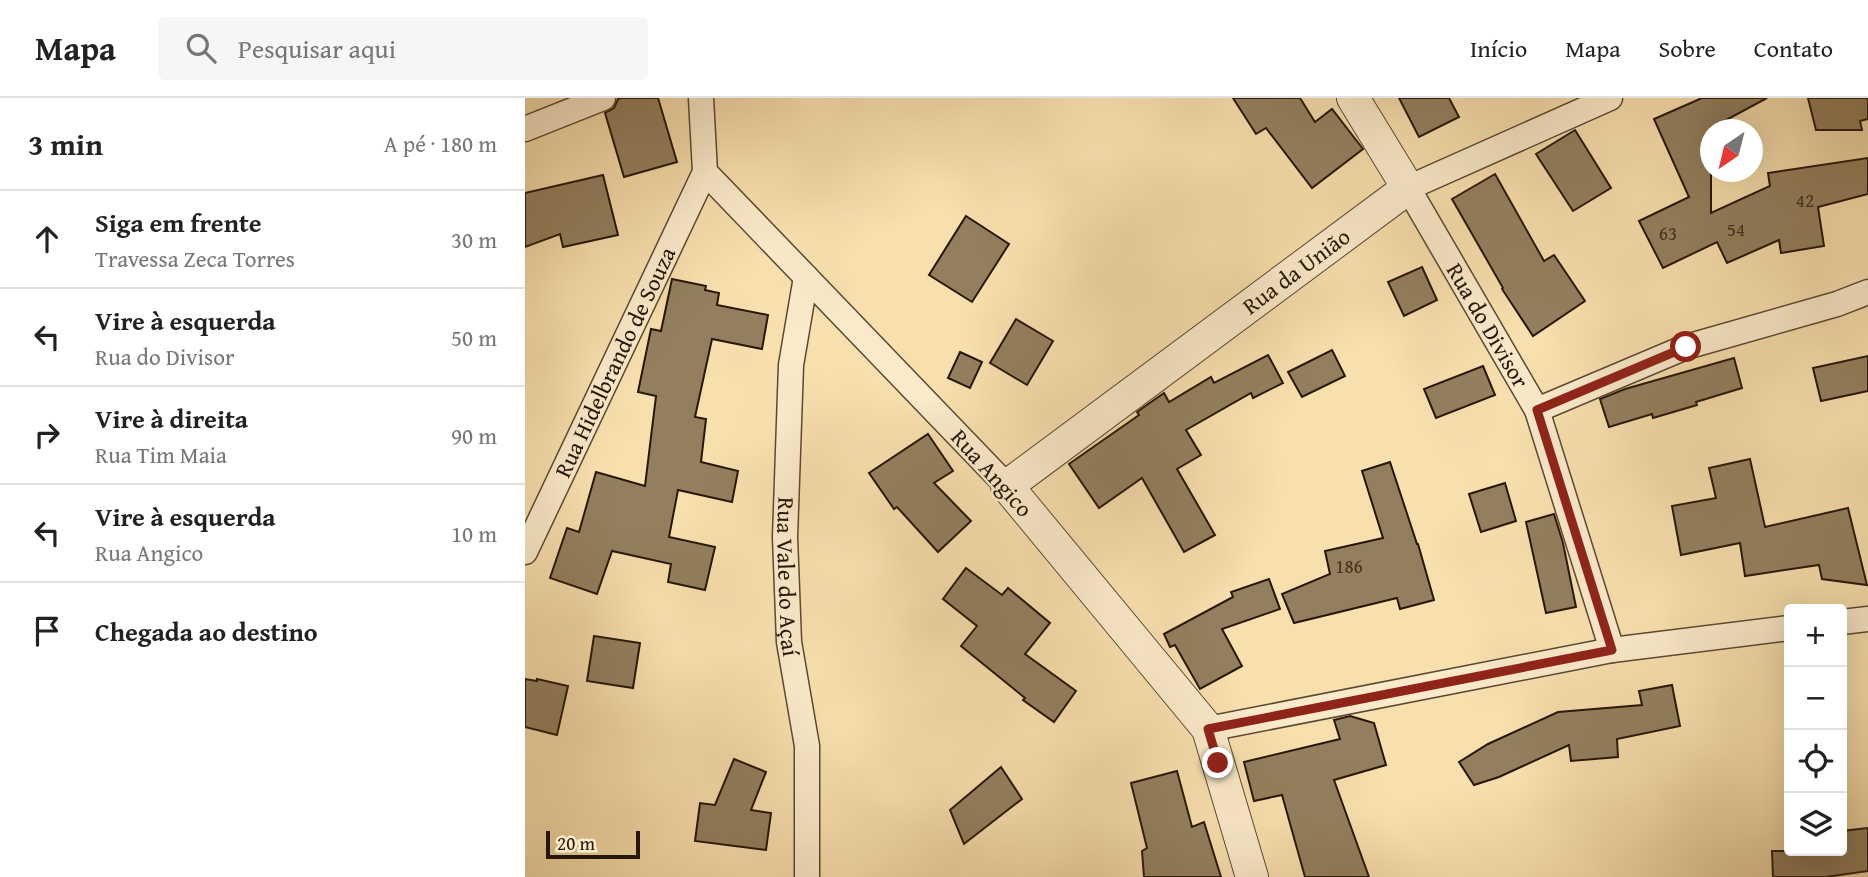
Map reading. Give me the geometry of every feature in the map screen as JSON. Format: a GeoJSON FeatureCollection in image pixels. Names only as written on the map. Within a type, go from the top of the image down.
{"type":"FeatureCollection","features":[{"type":"Feature","properties":{"kind":"street"},"geometry":{"type":"LineString","coordinates":[[525,129],[603,98]]}},
{"type":"Feature","properties":{"kind":"street"},"geometry":{"type":"LineString","coordinates":[[701,98],[705,172]]}},
{"type":"Feature","properties":{"kind":"street","name":"Rua do Divisor"},"geometry":{"type":"LineString","coordinates":[[1353,98],[1537,410],[1612,650]]}},
{"type":"Feature","properties":{"kind":"street","name":"Rua da União"},"geometry":{"type":"LineString","coordinates":[[1007,486],[1408,188],[1610,98]]}},
{"type":"Feature","properties":{"kind":"street","name":"Rua Angico"},"geometry":{"type":"LineString","coordinates":[[705,172],[1007,486],[1208,729],[1252,877]]}},
{"type":"Feature","properties":{"kind":"street","name":"Rua Hidelbrando de Souza"},"geometry":{"type":"LineString","coordinates":[[525,552],[705,172]]}},
{"type":"Feature","properties":{"kind":"street","name":"Rua Vale do Açaí"},"geometry":{"type":"LineString","coordinates":[[806,277],[791,365],[785,537],[789,642],[807,747],[807,877]]}},
{"type":"Feature","properties":{"kind":"street"},"geometry":{"type":"LineString","coordinates":[[1537,410],[1686,347],[1837,304],[1868,292]]}},
{"type":"Feature","properties":{"kind":"street"},"geometry":{"type":"LineString","coordinates":[[1847,621],[1868,619]]}},
{"type":"Feature","properties":{"kind":"street"},"geometry":{"type":"LineString","coordinates":[[1208,729],[1612,650],[1784,629]]}},
{"type":"Feature","properties":{"kind":"building"},"geometry":{"type":"Polygon","coordinates":[[[621,98],[658,98],[677,162],[624,177],[605,113],[614,108],[621,98]]]}},
{"type":"Feature","properties":{"kind":"building"},"geometry":{"type":"Polygon","coordinates":[[[1233,98],[1300,98],[1315,122],[1332,109],[1363,149],[1312,188],[1266,128],[1256,134],[1233,98]]]}},
{"type":"Feature","properties":{"kind":"building"},"geometry":{"type":"Polygon","coordinates":[[[1399,98],[1449,98],[1459,117],[1419,137],[1399,98]]]}},
{"type":"Feature","properties":{"kind":"building"},"geometry":{"type":"Polygon","coordinates":[[[1702,98],[1767,98],[1728,119],[1700,119],[1700,182],[1711,182],[1711,213],[1770,186],[1768,173],[1868,158],[1868,194],[1818,207],[1824,246],[1781,253],[1779,240],[1727,263],[1717,242],[1663,268],[1639,221],[1689,197],[1654,119],[1702,98]]]}},
{"type":"Feature","properties":{"kind":"building"},"geometry":{"type":"Polygon","coordinates":[[[1808,98],[1868,98],[1868,119],[1860,121],[1862,130],[1816,130],[1808,98]]]}},
{"type":"Feature","properties":{"kind":"building"},"geometry":{"type":"Polygon","coordinates":[[[1575,130],[1611,188],[1573,211],[1536,154],[1575,130]]]}},
{"type":"Feature","properties":{"kind":"building"},"geometry":{"type":"Polygon","coordinates":[[[1495,174],[1544,261],[1554,255],[1585,301],[1533,336],[1502,289],[1452,199],[1495,174]]]}},
{"type":"Feature","properties":{"kind":"building"},"geometry":{"type":"Polygon","coordinates":[[[603,175],[618,235],[563,247],[560,234],[525,247],[525,193],[603,175]]]}},
{"type":"Feature","properties":{"kind":"building"},"geometry":{"type":"Polygon","coordinates":[[[966,216],[1009,244],[972,302],[929,275],[966,216]]]}},
{"type":"Feature","properties":{"kind":"building"},"geometry":{"type":"Polygon","coordinates":[[[1422,267],[1437,300],[1404,316],[1388,282],[1422,267]]]}},
{"type":"Feature","properties":{"kind":"building"},"geometry":{"type":"Polygon","coordinates":[[[672,279],[706,286],[705,290],[719,293],[717,305],[768,315],[762,349],[712,339],[695,417],[706,419],[701,462],[738,471],[732,502],[678,490],[669,537],[715,547],[705,590],[668,582],[671,564],[612,551],[597,594],[550,578],[567,528],[579,532],[596,472],[645,486],[656,396],[638,392],[651,329],[661,331],[672,279]]]}},
{"type":"Feature","properties":{"kind":"building"},"geometry":{"type":"Polygon","coordinates":[[[1016,319],[1053,341],[1027,385],[990,363],[1016,319]]]}},
{"type":"Feature","properties":{"kind":"building"},"geometry":{"type":"Polygon","coordinates":[[[1332,350],[1345,376],[1302,397],[1288,372],[1332,350]]]}},
{"type":"Feature","properties":{"kind":"building"},"geometry":{"type":"Polygon","coordinates":[[[960,352],[982,362],[970,388],[948,378],[960,352]]]}},
{"type":"Feature","properties":{"kind":"building"},"geometry":{"type":"Polygon","coordinates":[[[1268,355],[1283,383],[1253,398],[1251,393],[1186,430],[1201,455],[1177,469],[1215,535],[1184,552],[1142,478],[1099,508],[1069,464],[1139,415],[1137,412],[1164,393],[1169,402],[1211,377],[1214,383],[1268,355]]]}},
{"type":"Feature","properties":{"kind":"building"},"geometry":{"type":"Polygon","coordinates":[[[1868,356],[1868,391],[1821,401],[1813,368],[1868,356]]]}},
{"type":"Feature","properties":{"kind":"building"},"geometry":{"type":"Polygon","coordinates":[[[1734,358],[1742,388],[1653,418],[1652,414],[1609,427],[1600,399],[1625,389],[1734,358]]]}},
{"type":"Feature","properties":{"kind":"building"},"geometry":{"type":"Polygon","coordinates":[[[1483,366],[1495,395],[1436,418],[1424,389],[1483,366]]]}},
{"type":"Feature","properties":{"kind":"building"},"geometry":{"type":"Polygon","coordinates":[[[928,434],[953,471],[934,483],[971,521],[938,552],[897,507],[894,509],[869,473],[928,434]]]}},
{"type":"Feature","properties":{"kind":"building"},"geometry":{"type":"Polygon","coordinates":[[[1750,459],[1765,527],[1848,508],[1867,585],[1822,579],[1819,565],[1745,576],[1740,543],[1681,555],[1672,506],[1716,498],[1709,468],[1750,459]]]}},
{"type":"Feature","properties":{"kind":"building"},"geometry":{"type":"Polygon","coordinates":[[[1390,462],[1434,600],[1400,609],[1397,598],[1294,623],[1282,594],[1330,574],[1325,551],[1383,538],[1362,471],[1390,462]]]}},
{"type":"Feature","properties":{"kind":"building"},"geometry":{"type":"Polygon","coordinates":[[[1505,483],[1516,521],[1481,532],[1469,494],[1505,483]]]}},
{"type":"Feature","properties":{"kind":"building"},"geometry":{"type":"Polygon","coordinates":[[[1554,514],[1576,607],[1546,613],[1526,522],[1554,514]]]}},
{"type":"Feature","properties":{"kind":"building"},"geometry":{"type":"Polygon","coordinates":[[[966,568],[1002,595],[1008,588],[1050,623],[1025,654],[1076,691],[1054,722],[1023,700],[1025,698],[961,646],[977,626],[943,599],[966,568]]]}},
{"type":"Feature","properties":{"kind":"building"},"geometry":{"type":"Polygon","coordinates":[[[1269,579],[1280,609],[1222,629],[1242,666],[1200,689],[1175,645],[1170,647],[1164,634],[1233,597],[1231,592],[1269,579]]]}},
{"type":"Feature","properties":{"kind":"building"},"geometry":{"type":"Polygon","coordinates":[[[594,636],[640,643],[633,688],[587,681],[594,636]]]}},
{"type":"Feature","properties":{"kind":"building"},"geometry":{"type":"Polygon","coordinates":[[[525,679],[568,686],[557,735],[525,727],[525,679]]]}},
{"type":"Feature","properties":{"kind":"building"},"geometry":{"type":"Polygon","coordinates":[[[1672,685],[1680,726],[1617,739],[1618,757],[1571,761],[1569,745],[1499,777],[1474,785],[1459,762],[1488,744],[1558,712],[1642,705],[1639,691],[1672,685]]]}},
{"type":"Feature","properties":{"kind":"building"},"geometry":{"type":"Polygon","coordinates":[[[1350,716],[1374,723],[1386,765],[1334,780],[1369,877],[1305,877],[1282,795],[1254,801],[1244,762],[1340,739],[1334,720],[1350,716]]]}},
{"type":"Feature","properties":{"kind":"building"},"geometry":{"type":"Polygon","coordinates":[[[734,759],[766,772],[751,810],[771,813],[766,850],[695,841],[700,803],[715,805],[734,759]]]}},
{"type":"Feature","properties":{"kind":"building"},"geometry":{"type":"Polygon","coordinates":[[[1001,767],[1022,799],[964,844],[950,810],[1001,767]]]}},
{"type":"Feature","properties":{"kind":"building"},"geometry":{"type":"Polygon","coordinates":[[[1177,771],[1192,827],[1204,822],[1221,877],[1144,877],[1142,851],[1147,848],[1131,783],[1177,771]]]}},
{"type":"Feature","properties":{"kind":"building"},"geometry":{"type":"Polygon","coordinates":[[[1868,828],[1868,871],[1826,877],[1773,877],[1772,851],[1784,851],[1784,856],[1847,856],[1847,830],[1868,828]]]}},
{"type":"Feature","properties":{"kind":"route"},"geometry":{"type":"LineString","coordinates":[[1218,763],[1208,729],[1612,650],[1537,410],[1686,347]]}}]}
